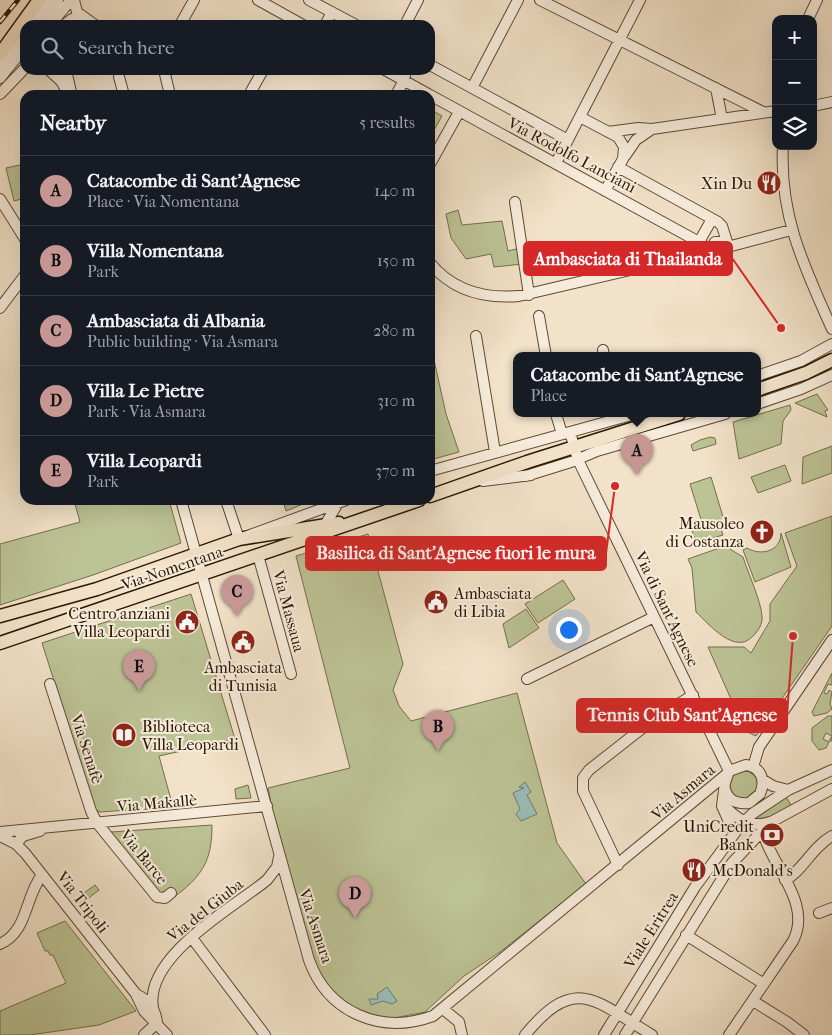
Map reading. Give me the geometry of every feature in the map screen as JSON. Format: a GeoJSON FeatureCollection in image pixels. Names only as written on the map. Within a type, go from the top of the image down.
{"type":"FeatureCollection","features":[{"type":"Feature","properties":{"kind":"main road"},"geometry":{"type":"LineString","coordinates":[[25,20],[39,0]]}},
{"type":"Feature","properties":{"kind":"main road"},"geometry":{"type":"LineString","coordinates":[[0,54],[20,26]]}},
{"type":"Feature","properties":{"kind":"main road"},"geometry":{"type":"LineString","coordinates":[[761,389],[795,377],[832,360]]}},
{"type":"Feature","properties":{"kind":"main road"},"geometry":{"type":"LineString","coordinates":[[435,494],[670,417]]}},
{"type":"Feature","properties":{"kind":"main road","name":"Via Nomentana"},"geometry":{"type":"LineString","coordinates":[[0,643],[325,534],[354,521],[404,505]]}},
{"type":"Feature","properties":{"kind":"main road","name":"Via Nomentana"},"geometry":{"type":"LineString","coordinates":[[0,616],[97,589],[239,539],[354,521]]}},
{"type":"Feature","properties":{"kind":"street"},"geometry":{"type":"LineString","coordinates":[[35,20],[49,0]]}},
{"type":"Feature","properties":{"kind":"street"},"geometry":{"type":"LineString","coordinates":[[45,20],[58,0]]}},
{"type":"Feature","properties":{"kind":"street"},"geometry":{"type":"LineString","coordinates":[[54,20],[72,0]]}},
{"type":"Feature","properties":{"kind":"street"},"geometry":{"type":"LineString","coordinates":[[62,20],[72,0]]}},
{"type":"Feature","properties":{"kind":"street"},"geometry":{"type":"LineString","coordinates":[[72,0],[74,8],[87,20]]}},
{"type":"Feature","properties":{"kind":"street"},"geometry":{"type":"LineString","coordinates":[[183,20],[193,0]]}},
{"type":"Feature","properties":{"kind":"street"},"geometry":{"type":"LineString","coordinates":[[258,0],[286,20]]}},
{"type":"Feature","properties":{"kind":"street"},"geometry":{"type":"LineString","coordinates":[[408,20],[418,0]]}},
{"type":"Feature","properties":{"kind":"street"},"geometry":{"type":"LineString","coordinates":[[472,88],[518,0]]}},
{"type":"Feature","properties":{"kind":"street"},"geometry":{"type":"LineString","coordinates":[[540,0],[763,112]]}},
{"type":"Feature","properties":{"kind":"street"},"geometry":{"type":"LineString","coordinates":[[556,163],[640,0]]}},
{"type":"Feature","properties":{"kind":"street"},"geometry":{"type":"LineString","coordinates":[[810,15],[816,0]]}},
{"type":"Feature","properties":{"kind":"street"},"geometry":{"type":"LineString","coordinates":[[315,1],[347,20]]}},
{"type":"Feature","properties":{"kind":"street"},"geometry":{"type":"LineString","coordinates":[[328,20],[332,12]]}},
{"type":"Feature","properties":{"kind":"street"},"geometry":{"type":"LineString","coordinates":[[2,72],[20,42]]}},
{"type":"Feature","properties":{"kind":"street"},"geometry":{"type":"LineString","coordinates":[[2,72],[20,52]]}},
{"type":"Feature","properties":{"kind":"street"},"geometry":{"type":"LineString","coordinates":[[2,72],[20,58]]}},
{"type":"Feature","properties":{"kind":"street","name":"Via Rodolfo Lanciani"},"geometry":{"type":"LineString","coordinates":[[435,68],[568,140]]}},
{"type":"Feature","properties":{"kind":"street"},"geometry":{"type":"LineString","coordinates":[[0,94],[20,73]]}},
{"type":"Feature","properties":{"kind":"street"},"geometry":{"type":"LineString","coordinates":[[56,75],[67,90]]}},
{"type":"Feature","properties":{"kind":"street"},"geometry":{"type":"LineString","coordinates":[[67,75],[69,90]]}},
{"type":"Feature","properties":{"kind":"street"},"geometry":{"type":"LineString","coordinates":[[165,75],[169,90]]}},
{"type":"Feature","properties":{"kind":"street"},"geometry":{"type":"LineString","coordinates":[[252,90],[260,75]]}},
{"type":"Feature","properties":{"kind":"street"},"geometry":{"type":"LineString","coordinates":[[398,90],[405,75]]}},
{"type":"Feature","properties":{"kind":"street","name":"Via Rodolfo Lanciani"},"geometry":{"type":"LineString","coordinates":[[405,75],[424,90]]}},
{"type":"Feature","properties":{"kind":"street"},"geometry":{"type":"LineString","coordinates":[[119,77],[123,90]]}},
{"type":"Feature","properties":{"kind":"street"},"geometry":{"type":"LineString","coordinates":[[716,88],[722,119]]}},
{"type":"Feature","properties":{"kind":"street","name":"Via Rodolfo Lanciani"},"geometry":{"type":"LineString","coordinates":[[435,98],[605,190],[710,250]]}},
{"type":"Feature","properties":{"kind":"street"},"geometry":{"type":"LineString","coordinates":[[817,105],[832,102]]}},
{"type":"Feature","properties":{"kind":"street"},"geometry":{"type":"LineString","coordinates":[[608,132],[638,128],[652,129],[772,111]]}},
{"type":"Feature","properties":{"kind":"street"},"geometry":{"type":"LineString","coordinates":[[435,155],[459,112]]}},
{"type":"Feature","properties":{"kind":"street"},"geometry":{"type":"LineString","coordinates":[[580,118],[618,137],[623,144],[620,163]]}},
{"type":"Feature","properties":{"kind":"street"},"geometry":{"type":"LineString","coordinates":[[605,190],[636,140],[652,129]]}},
{"type":"Feature","properties":{"kind":"street"},"geometry":{"type":"LineString","coordinates":[[783,150],[783,187],[791,230],[800,258],[832,329]]}},
{"type":"Feature","properties":{"kind":"street","name":"Via Rodolfo Lanciani"},"geometry":{"type":"LineString","coordinates":[[620,163],[712,219]]}},
{"type":"Feature","properties":{"kind":"street"},"geometry":{"type":"LineString","coordinates":[[0,199],[20,228]]}},
{"type":"Feature","properties":{"kind":"street"},"geometry":{"type":"LineString","coordinates":[[516,202],[529,295]]}},
{"type":"Feature","properties":{"kind":"street"},"geometry":{"type":"LineString","coordinates":[[699,242],[712,219],[722,226],[728,245]]}},
{"type":"Feature","properties":{"kind":"street"},"geometry":{"type":"LineString","coordinates":[[435,268],[447,280],[472,293],[491,297],[529,295],[680,259],[710,250],[715,242],[723,242],[728,245],[791,230]]}},
{"type":"Feature","properties":{"kind":"street"},"geometry":{"type":"LineString","coordinates":[[0,308],[20,282]]}},
{"type":"Feature","properties":{"kind":"street"},"geometry":{"type":"LineString","coordinates":[[539,316],[545,352]]}},
{"type":"Feature","properties":{"kind":"street"},"geometry":{"type":"LineString","coordinates":[[476,336],[495,452]]}},
{"type":"Feature","properties":{"kind":"street"},"geometry":{"type":"LineString","coordinates":[[761,375],[801,361],[832,344]]}},
{"type":"Feature","properties":{"kind":"street"},"geometry":{"type":"LineString","coordinates":[[761,403],[801,389],[832,375]]}},
{"type":"Feature","properties":{"kind":"street","name":"Via di Sant'Agnese"},"geometry":{"type":"LineString","coordinates":[[558,417],[574,447],[578,460],[729,772]]}},
{"type":"Feature","properties":{"kind":"street"},"geometry":{"type":"LineString","coordinates":[[435,470],[566,434],[612,417]]}},
{"type":"Feature","properties":{"kind":"street"},"geometry":{"type":"LineString","coordinates":[[462,484],[558,471],[563,465],[597,451],[715,417]]}},
{"type":"Feature","properties":{"kind":"street"},"geometry":{"type":"LineString","coordinates":[[538,441],[560,452],[563,465]]}},
{"type":"Feature","properties":{"kind":"street","name":"Via Asmara"},"geometry":{"type":"LineString","coordinates":[[182,505],[267,806],[289,892],[314,973],[333,1000],[353,1018],[376,1029],[395,1030],[423,1022],[443,1008],[696,802],[729,772]]}},
{"type":"Feature","properties":{"kind":"street"},"geometry":{"type":"LineString","coordinates":[[228,505],[239,539]]}},
{"type":"Feature","properties":{"kind":"street","name":"Via Nomentana"},"geometry":{"type":"LineString","coordinates":[[239,539],[331,505]]}},
{"type":"Feature","properties":{"kind":"street"},"geometry":{"type":"LineString","coordinates":[[325,525],[339,505]]}},
{"type":"Feature","properties":{"kind":"street"},"geometry":{"type":"LineString","coordinates":[[274,525],[292,530]]}},
{"type":"Feature","properties":{"kind":"street","name":"Via Massaua"},"geometry":{"type":"LineString","coordinates":[[258,555],[291,674]]}},
{"type":"Feature","properties":{"kind":"street"},"geometry":{"type":"LineString","coordinates":[[527,678],[654,617]]}},
{"type":"Feature","properties":{"kind":"street"},"geometry":{"type":"LineString","coordinates":[[754,767],[756,753],[764,738],[832,640]]}},
{"type":"Feature","properties":{"kind":"street","name":"Via Senafè"},"geometry":{"type":"LineString","coordinates":[[50,684],[91,811],[97,823]]}},
{"type":"Feature","properties":{"kind":"street"},"geometry":{"type":"LineString","coordinates":[[618,865],[583,791],[583,776],[654,719],[693,695]]}},
{"type":"Feature","properties":{"kind":"street"},"geometry":{"type":"LineString","coordinates":[[696,802],[712,798],[726,801],[743,804],[754,801],[760,794],[763,780],[760,773],[754,767],[743,765],[729,772],[725,780],[726,801],[734,833]]}},
{"type":"Feature","properties":{"kind":"street","name":"Viale Eritrea"},"geometry":{"type":"LineString","coordinates":[[604,1035],[695,887],[734,833],[744,822],[788,790],[831,773]]}},
{"type":"Feature","properties":{"kind":"street"},"geometry":{"type":"LineString","coordinates":[[763,780],[773,786],[788,790]]}},
{"type":"Feature","properties":{"kind":"street","name":"Viale Eritrea"},"geometry":{"type":"LineString","coordinates":[[625,1035],[724,874],[744,849],[771,822],[832,789]]}},
{"type":"Feature","properties":{"kind":"street"},"geometry":{"type":"LineString","coordinates":[[726,801],[733,814],[744,822],[758,824],[771,822]]}},
{"type":"Feature","properties":{"kind":"street","name":"Via Makallè"},"geometry":{"type":"LineString","coordinates":[[0,832],[18,828],[50,828],[267,806]]}},
{"type":"Feature","properties":{"kind":"street","name":"Via Barce"},"geometry":{"type":"LineString","coordinates":[[97,823],[157,897],[165,898],[171,893]]}},
{"type":"Feature","properties":{"kind":"street","name":"Via Makallè"},"geometry":{"type":"LineString","coordinates":[[16,844],[24,836],[50,828]]}},
{"type":"Feature","properties":{"kind":"street"},"geometry":{"type":"LineString","coordinates":[[729,1035],[793,940],[798,928],[797,906],[762,830]]}},
{"type":"Feature","properties":{"kind":"street","name":"Via Tripoli"},"geometry":{"type":"LineString","coordinates":[[0,836],[16,844],[136,994],[142,1009],[167,1035]]}},
{"type":"Feature","properties":{"kind":"street"},"geometry":{"type":"LineString","coordinates":[[785,880],[793,875],[814,849],[832,836]]}},
{"type":"Feature","properties":{"kind":"street","name":"Via del Giuba"},"geometry":{"type":"LineString","coordinates":[[153,1009],[152,998],[155,987],[168,960],[192,938],[262,885],[276,870],[279,854]]}},
{"type":"Feature","properties":{"kind":"street"},"geometry":{"type":"LineString","coordinates":[[1,941],[11,938],[19,926],[35,885],[42,875]]}},
{"type":"Feature","properties":{"kind":"street","name":"Via del Giuba"},"geometry":{"type":"LineString","coordinates":[[262,885],[278,881],[289,892]]}},
{"type":"Feature","properties":{"kind":"street"},"geometry":{"type":"LineString","coordinates":[[818,913],[832,908]]}},
{"type":"Feature","properties":{"kind":"street"},"geometry":{"type":"LineString","coordinates":[[686,935],[764,984]]}},
{"type":"Feature","properties":{"kind":"street"},"geometry":{"type":"LineString","coordinates":[[192,938],[265,1035]]}},
{"type":"Feature","properties":{"kind":"street"},"geometry":{"type":"LineString","coordinates":[[136,994],[148,993],[155,987]]}},
{"type":"Feature","properties":{"kind":"street","name":"Via Tripoli"},"geometry":{"type":"LineString","coordinates":[[136,994],[148,1001],[153,1009],[157,1023]]}},
{"type":"Feature","properties":{"kind":"street"},"geometry":{"type":"LineString","coordinates":[[525,1035],[548,1010],[569,999],[592,999],[652,1035]]}},
{"type":"Feature","properties":{"kind":"street"},"geometry":{"type":"LineString","coordinates":[[753,1001],[804,1035]]}},
{"type":"Feature","properties":{"kind":"street"},"geometry":{"type":"LineString","coordinates":[[443,1008],[459,1022],[462,1035]]}},
{"type":"Feature","properties":{"kind":"street"},"geometry":{"type":"LineString","coordinates":[[144,1035],[157,1023]]}},
{"type":"Feature","properties":{"kind":"green space"},"geometry":{"type":"Polygon","coordinates":[[[435,112],[442,116],[435,128],[435,112]]]}},
{"type":"Feature","properties":{"kind":"green space"},"geometry":{"type":"Polygon","coordinates":[[[20,165],[20,199],[14,201],[6,168],[20,165]]]}},
{"type":"Feature","properties":{"kind":"green space"},"geometry":{"type":"Polygon","coordinates":[[[458,210],[462,225],[502,221],[508,251],[520,248],[523,264],[494,267],[491,254],[466,259],[451,238],[446,214],[458,210]]]}},
{"type":"Feature","properties":{"kind":"green space"},"geometry":{"type":"Polygon","coordinates":[[[435,364],[446,414],[459,452],[435,459],[435,364]]]}},
{"type":"Feature","properties":{"kind":"green space"},"geometry":{"type":"Polygon","coordinates":[[[817,394],[828,410],[825,411],[827,417],[795,403],[817,394]]]}},
{"type":"Feature","properties":{"kind":"green space"},"geometry":{"type":"Polygon","coordinates":[[[790,405],[791,410],[783,421],[781,444],[739,459],[733,422],[750,417],[761,417],[761,414],[790,405]]]}},
{"type":"Feature","properties":{"kind":"green space"},"geometry":{"type":"Polygon","coordinates":[[[710,437],[715,438],[716,444],[693,451],[691,445],[710,437]]]}},
{"type":"Feature","properties":{"kind":"green space"},"geometry":{"type":"Polygon","coordinates":[[[832,446],[832,473],[802,484],[803,457],[832,446]]]}},
{"type":"Feature","properties":{"kind":"green space"},"geometry":{"type":"Polygon","coordinates":[[[785,465],[791,481],[758,493],[751,477],[785,465]]]}},
{"type":"Feature","properties":{"kind":"green space"},"geometry":{"type":"Polygon","coordinates":[[[711,477],[724,520],[703,526],[690,484],[711,477]]]}},
{"type":"Feature","properties":{"kind":"green space"},"geometry":{"type":"Polygon","coordinates":[[[75,505],[170,505],[181,543],[93,575],[0,605],[0,544],[80,522],[75,505]]]}},
{"type":"Feature","properties":{"kind":"green space"},"geometry":{"type":"Polygon","coordinates":[[[284,505],[301,505],[286,511],[284,505]]]}},
{"type":"Feature","properties":{"kind":"green space"},"geometry":{"type":"Polygon","coordinates":[[[832,516],[832,626],[756,736],[745,731],[708,647],[744,647],[751,653],[770,621],[770,604],[797,566],[785,533],[832,516]]]}},
{"type":"Feature","properties":{"kind":"green space"},"geometry":{"type":"Polygon","coordinates":[[[719,523],[723,535],[696,543],[692,531],[719,523]]]}},
{"type":"Feature","properties":{"kind":"green space"},"geometry":{"type":"Polygon","coordinates":[[[781,533],[791,567],[755,582],[743,550],[747,548],[758,552],[769,551],[778,544],[781,533]]]}},
{"type":"Feature","properties":{"kind":"green space"},"geometry":{"type":"Polygon","coordinates":[[[368,534],[403,664],[393,690],[399,706],[411,721],[517,693],[557,843],[586,884],[500,952],[464,976],[425,1012],[384,1020],[357,1011],[334,993],[314,969],[279,843],[268,788],[350,768],[296,556],[368,534]]]}},
{"type":"Feature","properties":{"kind":"green space"},"geometry":{"type":"Polygon","coordinates":[[[725,546],[743,557],[761,610],[762,622],[760,627],[746,641],[738,642],[723,636],[696,612],[692,568],[688,559],[725,546]]]}},
{"type":"Feature","properties":{"kind":"green space"},"geometry":{"type":"Polygon","coordinates":[[[563,580],[575,599],[538,623],[525,604],[563,580]]]}},
{"type":"Feature","properties":{"kind":"green space"},"geometry":{"type":"Polygon","coordinates":[[[191,594],[235,739],[159,756],[173,807],[100,812],[95,810],[42,643],[191,594]]]}},
{"type":"Feature","properties":{"kind":"green space"},"geometry":{"type":"Polygon","coordinates":[[[526,609],[539,628],[509,648],[503,624],[526,609]]]}},
{"type":"Feature","properties":{"kind":"green space"},"geometry":{"type":"Polygon","coordinates":[[[832,673],[832,685],[828,684],[824,693],[827,694],[829,690],[832,692],[830,704],[832,709],[827,713],[814,716],[812,712],[832,673]]]}},
{"type":"Feature","properties":{"kind":"green space"},"geometry":{"type":"Polygon","coordinates":[[[828,716],[832,716],[832,736],[826,733],[823,739],[829,742],[826,748],[819,750],[812,741],[812,728],[828,716]]]}},
{"type":"Feature","properties":{"kind":"green space"},"geometry":{"type":"Polygon","coordinates":[[[744,771],[754,775],[758,785],[754,795],[744,799],[734,795],[730,785],[734,775],[744,771]]]}},
{"type":"Feature","properties":{"kind":"green space"},"geometry":{"type":"Polygon","coordinates":[[[248,785],[251,798],[236,799],[235,789],[248,785]]]}},
{"type":"Feature","properties":{"kind":"green space"},"geometry":{"type":"Polygon","coordinates":[[[786,797],[791,805],[763,821],[752,819],[786,797]]]}},
{"type":"Feature","properties":{"kind":"green space"},"geometry":{"type":"Polygon","coordinates":[[[212,825],[210,849],[203,867],[191,883],[173,898],[168,892],[161,894],[111,832],[212,825]]]}},
{"type":"Feature","properties":{"kind":"green space"},"geometry":{"type":"Polygon","coordinates":[[[95,885],[99,890],[80,905],[76,899],[95,885]]]}},
{"type":"Feature","properties":{"kind":"green space"},"geometry":{"type":"Polygon","coordinates":[[[65,921],[136,1011],[99,1025],[30,1035],[0,1035],[0,1011],[66,983],[53,955],[45,951],[37,933],[65,921]]]}},
{"type":"Feature","properties":{"kind":"water"},"geometry":{"type":"Polygon","coordinates":[[[525,782],[531,792],[527,795],[537,814],[521,821],[516,814],[520,809],[513,793],[524,788],[519,787],[525,782]]]}},
{"type":"Feature","properties":{"kind":"water"},"geometry":{"type":"Polygon","coordinates":[[[387,987],[397,1001],[392,1004],[383,1001],[371,1005],[369,999],[378,999],[377,994],[387,987]]]}},
{"type":"Feature","properties":{"kind":"railway"},"geometry":{"type":"LineString","coordinates":[[0,22],[18,0]]}},
{"type":"Feature","properties":{"kind":"place","name":"Xin Du"},"geometry":{"type":"Point","coordinates":[769,183]}},
{"type":"Feature","properties":{"kind":"place","name":"Ambasciata di Thailanda"},"geometry":{"type":"Point","coordinates":[781,328]}},
{"type":"Feature","properties":{"kind":"place","name":"Catacombe di Sant'Agnese"},"geometry":{"type":"Point","coordinates":[637,475]}},
{"type":"Feature","properties":{"kind":"place","name":"Basilica di Sant'Agnese fuori le mura"},"geometry":{"type":"Point","coordinates":[615,486]}},
{"type":"Feature","properties":{"kind":"place","name":"Mausoleo di Costanza"},"geometry":{"type":"Point","coordinates":[762,532]}},
{"type":"Feature","properties":{"kind":"place","name":"Ambasciata di Libia"},"geometry":{"type":"Point","coordinates":[436,602]}},
{"type":"Feature","properties":{"kind":"place","name":"Ambasciata di Albania"},"geometry":{"type":"Point","coordinates":[237,616]}},
{"type":"Feature","properties":{"kind":"place","name":"Centro anziani Villa Leopardi"},"geometry":{"type":"Point","coordinates":[187,622]}},
{"type":"Feature","properties":{"kind":"place","name":"Tennis Club Sant'Agnese"},"geometry":{"type":"Point","coordinates":[793,636]}},
{"type":"Feature","properties":{"kind":"place","name":"Ambasciata di Tunisia"},"geometry":{"type":"Point","coordinates":[243,642]}},
{"type":"Feature","properties":{"kind":"place","name":"Villa Leopardi"},"geometry":{"type":"Point","coordinates":[139,691]}},
{"type":"Feature","properties":{"kind":"place","name":"Biblioteca Villa Leopardi"},"geometry":{"type":"Point","coordinates":[124,735]}},
{"type":"Feature","properties":{"kind":"place","name":"Villa Nomentana"},"geometry":{"type":"Point","coordinates":[438,751]}},
{"type":"Feature","properties":{"kind":"place","name":"UniCredit Bank"},"geometry":{"type":"Point","coordinates":[772,835]}},
{"type":"Feature","properties":{"kind":"place","name":"McDonald's"},"geometry":{"type":"Point","coordinates":[694,870]}},
{"type":"Feature","properties":{"kind":"place","name":"Villa Le Pietre"},"geometry":{"type":"Point","coordinates":[355,918]}}]}
